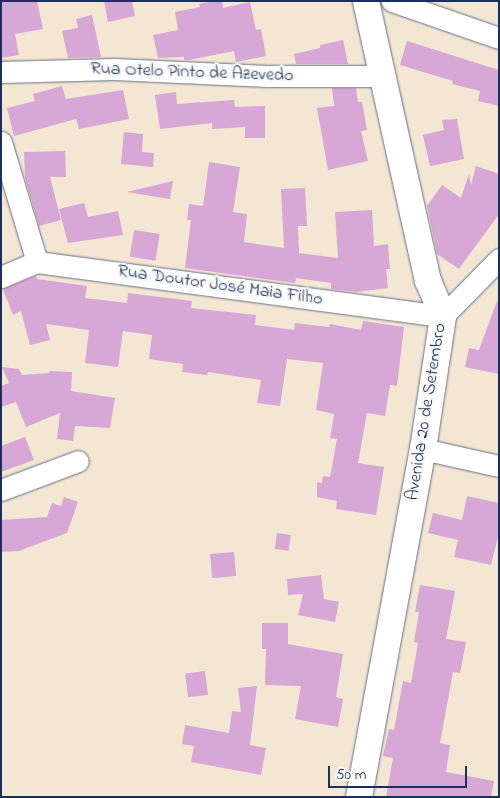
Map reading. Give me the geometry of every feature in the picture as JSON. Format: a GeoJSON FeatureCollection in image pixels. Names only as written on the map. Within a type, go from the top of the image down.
{"type":"FeatureCollection","features":[{"type":"Feature","properties":{"kind":"street","name":"Avenida 20 de Setembro"},"geometry":{"type":"LineString","coordinates":[[359,797],[423,449],[442,316],[428,281],[366,1]]}},
{"type":"Feature","properties":{"kind":"street"},"geometry":{"type":"LineString","coordinates":[[392,1],[499,38]]}},
{"type":"Feature","properties":{"kind":"street","name":"Rua Otelo Pinto de Azevedo"},"geometry":{"type":"LineString","coordinates":[[1,72],[114,69],[268,76],[382,76]]}},
{"type":"Feature","properties":{"kind":"street"},"geometry":{"type":"LineString","coordinates":[[1,142],[37,262],[1,278]]}},
{"type":"Feature","properties":{"kind":"street"},"geometry":{"type":"LineString","coordinates":[[442,316],[499,259]]}},
{"type":"Feature","properties":{"kind":"street","name":"Rua Doutor José Maia Filho"},"geometry":{"type":"LineString","coordinates":[[37,262],[442,316]]}},
{"type":"Feature","properties":{"kind":"street"},"geometry":{"type":"LineString","coordinates":[[423,449],[499,466]]}},
{"type":"Feature","properties":{"kind":"street"},"geometry":{"type":"LineString","coordinates":[[1,490],[78,461]]}},
{"type":"Feature","properties":{"kind":"building"},"geometry":{"type":"Polygon","coordinates":[[[1,1],[37,1],[43,29],[15,34],[19,55],[1,58],[1,1]]]}},
{"type":"Feature","properties":{"kind":"building"},"geometry":{"type":"Polygon","coordinates":[[[104,1],[132,1],[135,16],[108,22],[104,1]]]}},
{"type":"Feature","properties":{"kind":"building"},"geometry":{"type":"Polygon","coordinates":[[[222,1],[223,8],[250,2],[256,30],[261,29],[266,56],[236,62],[234,51],[189,60],[184,60],[184,57],[158,58],[153,35],[178,30],[175,12],[200,7],[199,4],[222,1]]]}},
{"type":"Feature","properties":{"kind":"building"},"geometry":{"type":"Polygon","coordinates":[[[92,15],[101,57],[68,58],[62,31],[78,28],[76,19],[92,15]]]}},
{"type":"Feature","properties":{"kind":"building"},"geometry":{"type":"Polygon","coordinates":[[[343,40],[348,64],[296,64],[294,54],[320,48],[320,45],[343,40]]]}},
{"type":"Feature","properties":{"kind":"building"},"geometry":{"type":"Polygon","coordinates":[[[407,41],[499,70],[499,106],[478,101],[480,91],[452,84],[453,81],[400,65],[407,41]]]}},
{"type":"Feature","properties":{"kind":"building"},"geometry":{"type":"Polygon","coordinates":[[[62,86],[66,99],[123,90],[129,119],[79,129],[76,119],[14,136],[7,108],[35,101],[33,94],[62,86]]]}},
{"type":"Feature","properties":{"kind":"building"},"geometry":{"type":"Polygon","coordinates":[[[332,88],[356,88],[358,102],[362,102],[367,130],[361,131],[368,161],[328,170],[317,108],[334,106],[332,88]]]}},
{"type":"Feature","properties":{"kind":"building"},"geometry":{"type":"Polygon","coordinates":[[[176,92],[177,104],[234,100],[235,107],[265,106],[265,138],[245,138],[245,127],[212,129],[212,123],[160,129],[155,95],[176,92]]]}},
{"type":"Feature","properties":{"kind":"building"},"geometry":{"type":"Polygon","coordinates":[[[457,119],[464,159],[430,166],[423,135],[444,130],[442,120],[457,119]]]}},
{"type":"Feature","properties":{"kind":"building"},"geometry":{"type":"Polygon","coordinates":[[[124,132],[143,134],[142,152],[154,153],[153,167],[121,164],[124,132]]]}},
{"type":"Feature","properties":{"kind":"building"},"geometry":{"type":"Polygon","coordinates":[[[65,151],[66,177],[50,177],[61,220],[39,226],[25,178],[24,152],[65,151]]]}},
{"type":"Feature","properties":{"kind":"building"},"geometry":{"type":"Polygon","coordinates":[[[209,162],[240,167],[233,212],[247,214],[244,242],[284,248],[281,189],[305,188],[307,226],[298,226],[299,253],[338,258],[335,212],[372,210],[374,246],[388,244],[390,269],[386,269],[388,288],[356,292],[331,289],[331,283],[296,278],[295,283],[185,268],[191,220],[187,220],[189,204],[203,206],[209,162]]]}},
{"type":"Feature","properties":{"kind":"building"},"geometry":{"type":"Polygon","coordinates":[[[476,166],[499,174],[499,214],[459,269],[437,254],[427,206],[442,185],[461,198],[469,174],[471,185],[476,166]]]}},
{"type":"Feature","properties":{"kind":"building"},"geometry":{"type":"Polygon","coordinates":[[[173,181],[170,199],[127,192],[173,181]]]}},
{"type":"Feature","properties":{"kind":"building"},"geometry":{"type":"Polygon","coordinates":[[[84,203],[88,217],[118,211],[123,235],[68,243],[59,209],[84,203]]]}},
{"type":"Feature","properties":{"kind":"building"},"geometry":{"type":"Polygon","coordinates":[[[134,230],[160,234],[155,261],[130,257],[134,230]]]}},
{"type":"Feature","properties":{"kind":"building"},"geometry":{"type":"Polygon","coordinates":[[[36,276],[37,279],[87,286],[85,298],[127,303],[128,293],[192,301],[191,308],[256,315],[255,325],[294,330],[295,323],[329,327],[330,324],[361,330],[363,321],[404,327],[397,386],[390,385],[385,416],[367,413],[358,463],[384,467],[376,515],[336,509],[337,501],[317,497],[317,482],[322,483],[323,476],[330,477],[337,439],[330,438],[334,414],[316,410],[323,363],[287,359],[280,406],[257,403],[261,380],[208,372],[207,375],[182,372],[183,364],[149,359],[152,335],[123,331],[118,367],[85,363],[89,330],[46,324],[50,340],[30,345],[21,311],[13,315],[3,289],[36,276]]]}},
{"type":"Feature","properties":{"kind":"building"},"geometry":{"type":"Polygon","coordinates":[[[497,301],[499,302],[499,374],[465,367],[469,348],[479,350],[497,301]]]}},
{"type":"Feature","properties":{"kind":"building"},"geometry":{"type":"Polygon","coordinates":[[[2,367],[19,369],[22,375],[49,373],[50,371],[72,372],[71,391],[115,398],[110,428],[75,426],[73,441],[57,439],[60,413],[26,427],[16,402],[1,407],[1,386],[9,383],[2,367]]]}},
{"type":"Feature","properties":{"kind":"building"},"geometry":{"type":"Polygon","coordinates":[[[25,437],[34,460],[1,472],[1,446],[25,437]]]}},
{"type":"Feature","properties":{"kind":"building"},"geometry":{"type":"Polygon","coordinates":[[[467,496],[499,503],[499,533],[491,565],[454,557],[458,540],[428,533],[433,513],[462,520],[467,496]]]}},
{"type":"Feature","properties":{"kind":"building"},"geometry":{"type":"Polygon","coordinates":[[[64,497],[78,502],[67,533],[19,551],[1,552],[1,520],[47,517],[52,503],[61,506],[64,497]]]}},
{"type":"Feature","properties":{"kind":"building"},"geometry":{"type":"Polygon","coordinates":[[[277,533],[291,535],[289,551],[275,549],[277,533]]]}},
{"type":"Feature","properties":{"kind":"building"},"geometry":{"type":"Polygon","coordinates":[[[234,552],[236,576],[212,578],[210,554],[234,552]]]}},
{"type":"Feature","properties":{"kind":"building"},"geometry":{"type":"Polygon","coordinates":[[[321,575],[324,599],[339,602],[335,622],[298,615],[303,594],[288,595],[287,579],[321,575]]]}},
{"type":"Feature","properties":{"kind":"building"},"geometry":{"type":"Polygon","coordinates":[[[420,585],[455,591],[446,639],[466,642],[460,673],[453,672],[440,743],[450,745],[446,772],[494,781],[491,797],[386,797],[393,758],[383,756],[389,729],[394,730],[403,681],[411,683],[418,643],[414,642],[419,612],[415,612],[420,585]]]}},
{"type":"Feature","properties":{"kind":"building"},"geometry":{"type":"Polygon","coordinates":[[[262,623],[288,623],[288,644],[343,654],[336,697],[343,699],[338,727],[295,719],[301,686],[265,685],[266,649],[262,649],[262,623]]]}},
{"type":"Feature","properties":{"kind":"building"},"geometry":{"type":"Polygon","coordinates":[[[205,671],[208,695],[188,697],[185,673],[205,671]]]}},
{"type":"Feature","properties":{"kind":"building"},"geometry":{"type":"Polygon","coordinates":[[[257,686],[250,745],[266,748],[261,775],[191,762],[194,746],[182,744],[185,725],[229,733],[232,711],[241,712],[238,688],[257,686]]]}}]}
